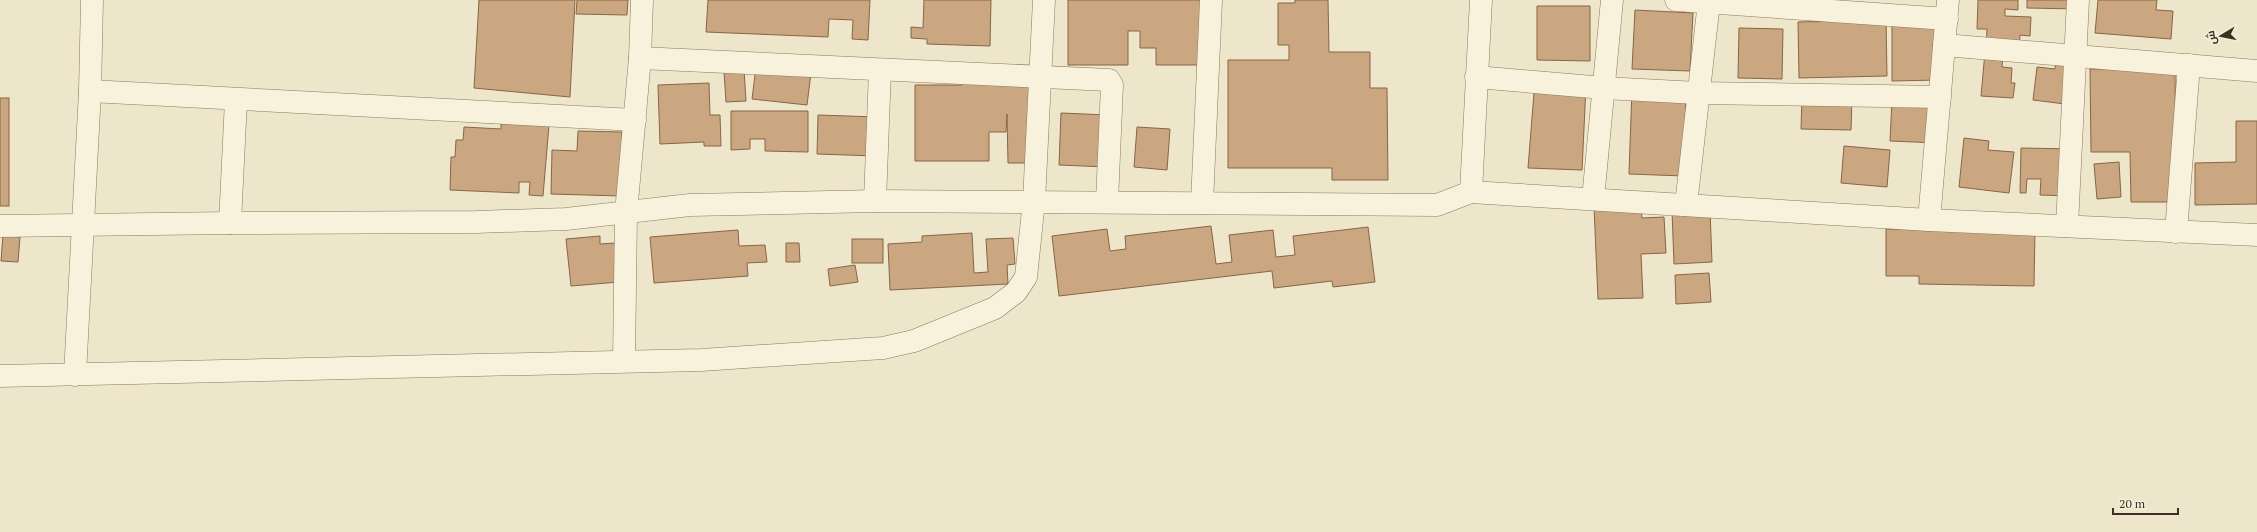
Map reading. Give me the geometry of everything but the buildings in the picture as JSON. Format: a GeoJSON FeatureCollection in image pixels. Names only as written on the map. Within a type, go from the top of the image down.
{"type":"FeatureCollection","features":[{"type":"Feature","properties":{"kind":"street"},"geometry":{"type":"LineString","coordinates":[[76,375],[82,227],[90,91],[92,0]]}},
{"type":"Feature","properties":{"kind":"street"},"geometry":{"type":"LineString","coordinates":[[624,361],[626,214],[640,58],[642,0]]}},
{"type":"Feature","properties":{"kind":"street"},"geometry":{"type":"LineString","coordinates":[[0,376],[701,360],[883,348],[914,341],[994,308],[1016,292],[1026,277],[1034,201],[1044,0]]}},
{"type":"Feature","properties":{"kind":"street"},"geometry":{"type":"LineString","coordinates":[[1202,203],[1211,0]]}},
{"type":"Feature","properties":{"kind":"street"},"geometry":{"type":"LineString","coordinates":[[1471,192],[1480,0]]}},
{"type":"Feature","properties":{"kind":"street"},"geometry":{"type":"LineString","coordinates":[[1593,199],[1612,0]]}},
{"type":"Feature","properties":{"kind":"street"},"geometry":{"type":"LineString","coordinates":[[1676,0],[1947,10],[1929,220]]}},
{"type":"Feature","properties":{"kind":"street"},"geometry":{"type":"LineString","coordinates":[[2067,226],[2078,0]]}},
{"type":"Feature","properties":{"kind":"street"},"geometry":{"type":"LineString","coordinates":[[1686,205],[1709,2]]}},
{"type":"Feature","properties":{"kind":"street"},"geometry":{"type":"LineString","coordinates":[[1944,45],[2257,71]]}},
{"type":"Feature","properties":{"kind":"street"},"geometry":{"type":"LineString","coordinates":[[640,58],[1040,76],[1111,81],[1107,202]]}},
{"type":"Feature","properties":{"kind":"street"},"geometry":{"type":"LineString","coordinates":[[2176,232],[2189,65]]}},
{"type":"Feature","properties":{"kind":"street"},"geometry":{"type":"LineString","coordinates":[[875,201],[880,70]]}},
{"type":"Feature","properties":{"kind":"street"},"geometry":{"type":"LineString","coordinates":[[1476,78],[1604,88],[1698,93],[1940,97]]}},
{"type":"Feature","properties":{"kind":"street"},"geometry":{"type":"LineString","coordinates":[[90,91],[236,100],[635,120]]}},
{"type":"Feature","properties":{"kind":"street"},"geometry":{"type":"LineString","coordinates":[[230,223],[236,100]]}},
{"type":"Feature","properties":{"kind":"street"},"geometry":{"type":"LineString","coordinates":[[0,226],[82,227],[230,223],[566,220],[626,214],[690,205],[875,201],[1437,205],[1471,192],[1929,220],[2257,235]]}}]}
